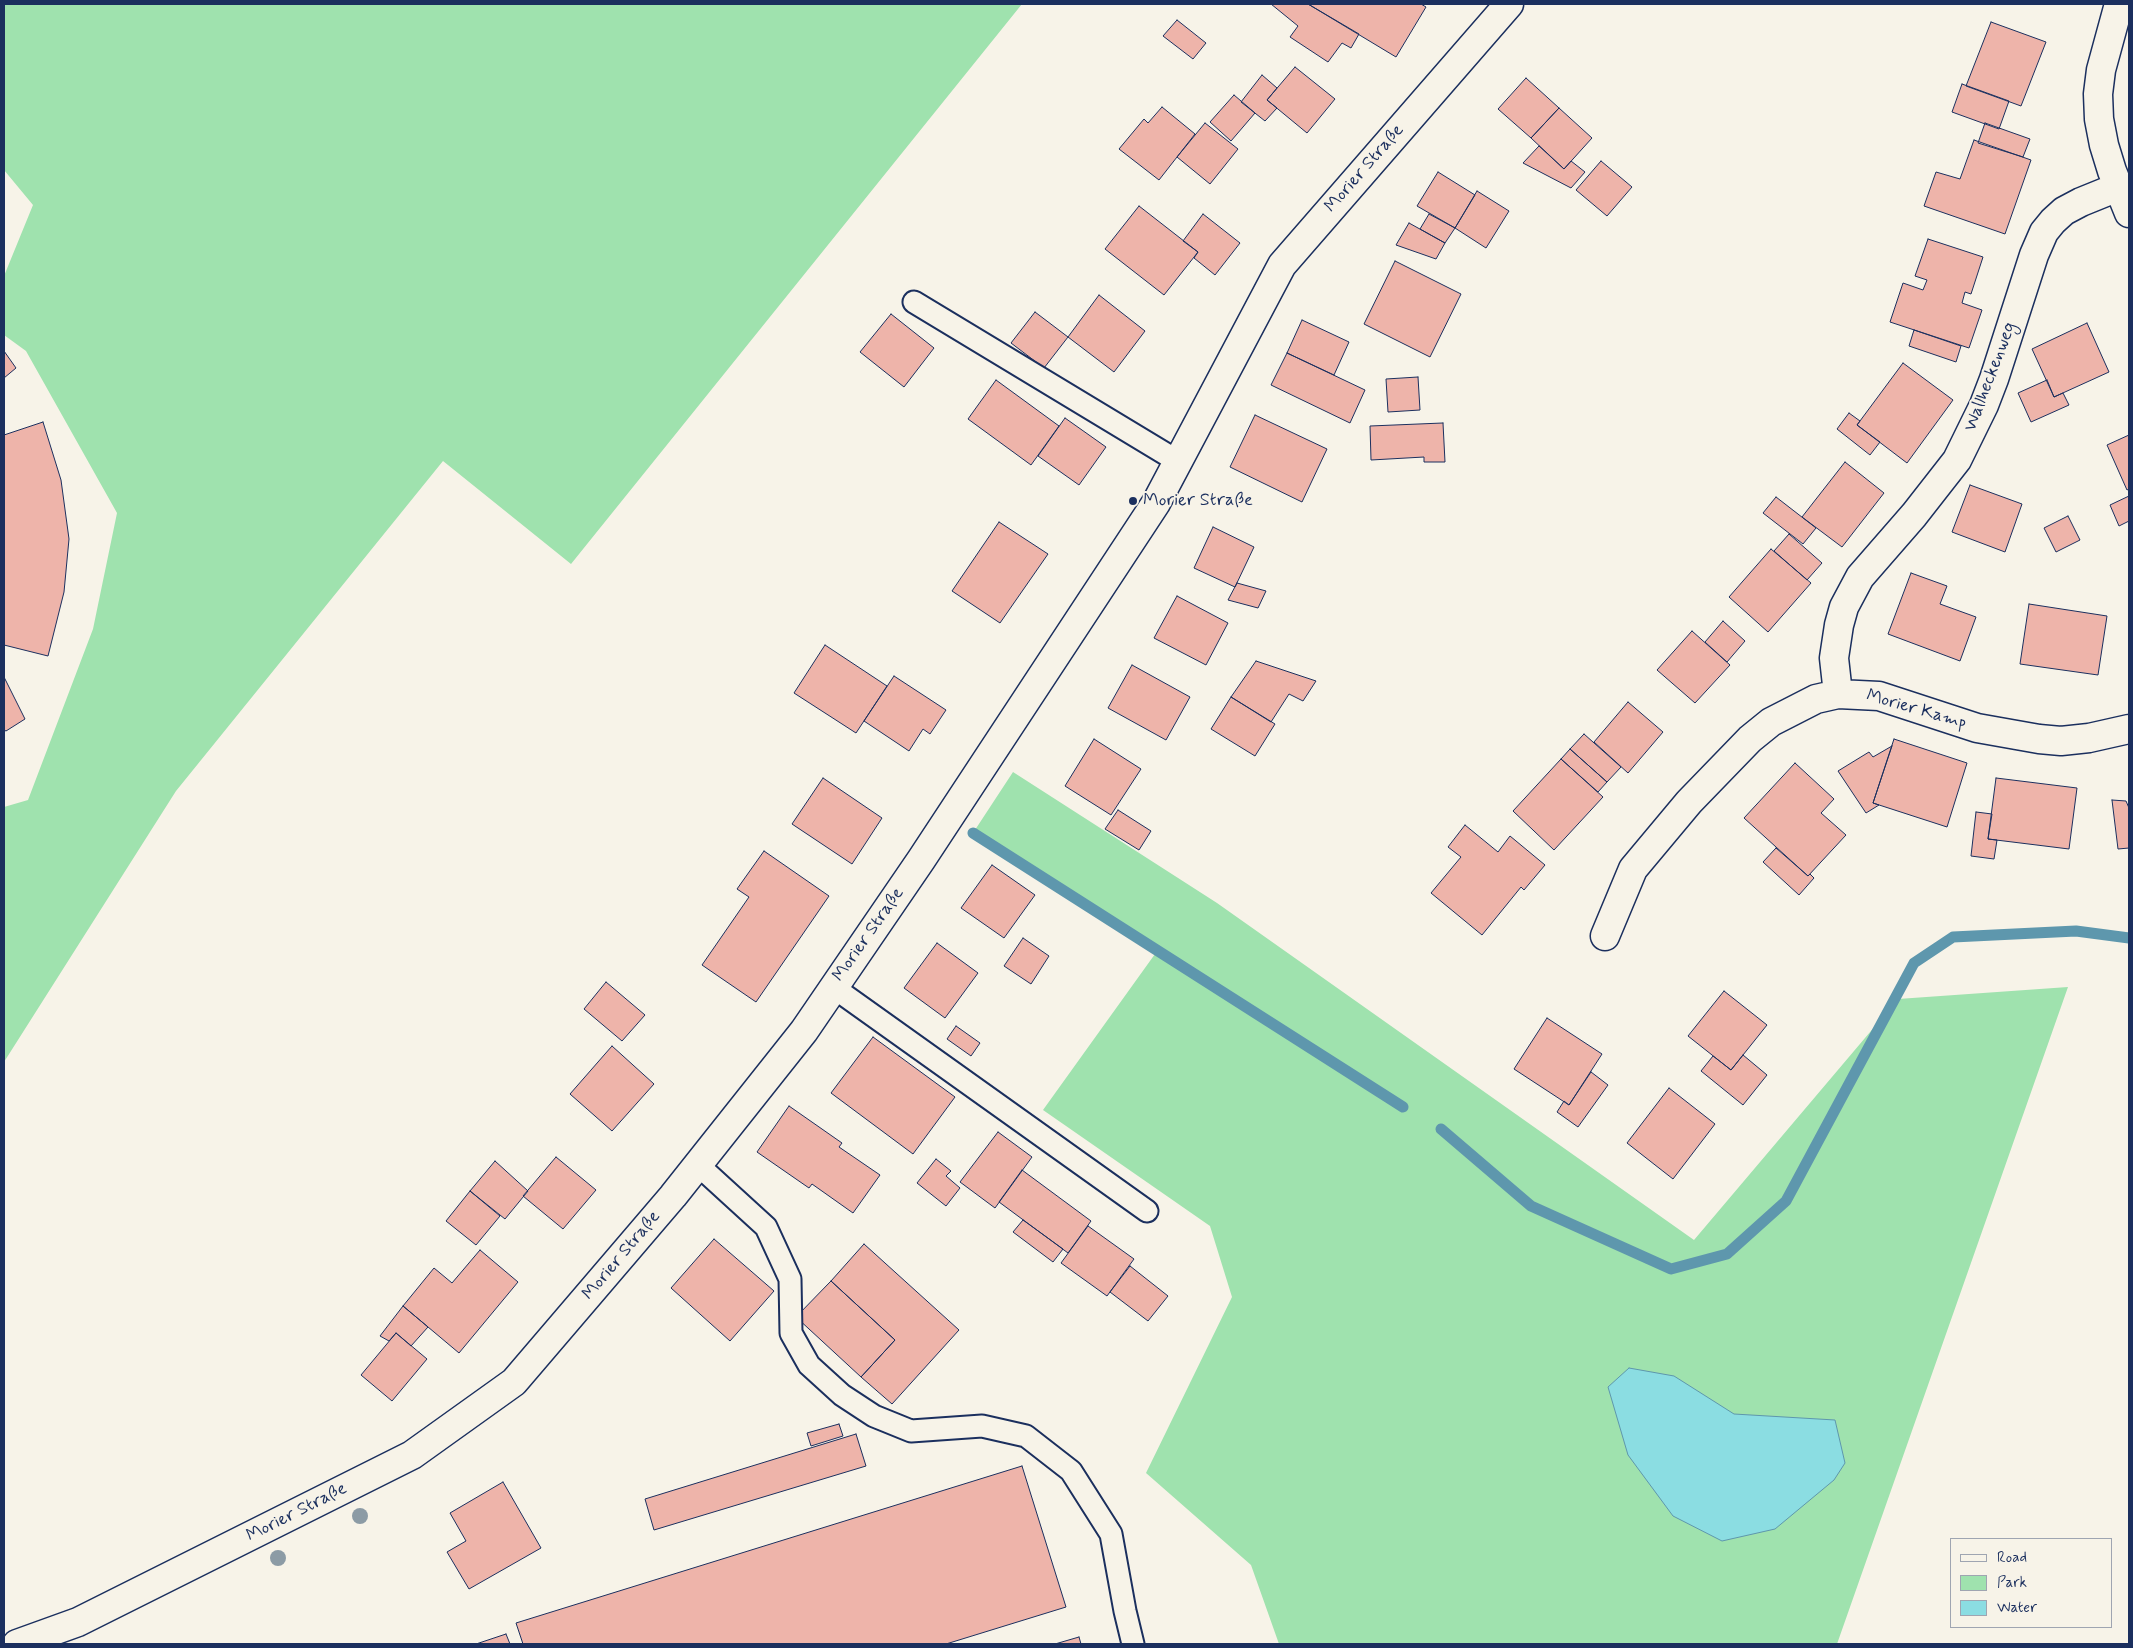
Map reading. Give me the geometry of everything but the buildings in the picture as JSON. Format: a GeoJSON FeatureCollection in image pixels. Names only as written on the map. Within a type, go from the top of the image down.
{"type":"FeatureCollection","features":[{"type":"Feature","properties":{"kind":"main road","name":"Morier Straße"},"geometry":{"type":"LineString","coordinates":[[17,1644],[78,1622],[412,1455],[514,1382],[698,1164],[804,1031],[921,860],[1156,504],[1282,265],[1509,4]]}},
{"type":"Feature","properties":{"kind":"main road"},"geometry":{"type":"LineString","coordinates":[[2119,4],[2100,70],[2098,94],[2099,119],[2104,146],[2129,213]]}},
{"type":"Feature","properties":{"kind":"main road","name":"Wallheckenweg"},"geometry":{"type":"LineString","coordinates":[[1838,694],[1834,658],[1844,607],[1860,577],[1914,515],[1957,460],[1984,405],[1994,379],[2034,255],[2044,232],[2052,221],[2064,211],[2118,187]]}},
{"type":"Feature","properties":{"kind":"main road","name":"Morier Kamp"},"geometry":{"type":"LineString","coordinates":[[1605,936],[1633,869],[1730,757],[1771,722],[1816,699],[1838,694],[1879,696],[1977,728],[2039,739],[2062,741],[2089,738],[2129,729]]}},
{"type":"Feature","properties":{"kind":"lane"},"geometry":{"type":"LineString","coordinates":[[914,302],[1179,462]]}},
{"type":"Feature","properties":{"kind":"lane"},"geometry":{"type":"LineString","coordinates":[[833,987],[1147,1211]]}},
{"type":"Feature","properties":{"kind":"lane"},"geometry":{"type":"LineString","coordinates":[[698,1164],[766,1227],[790,1279],[792,1333],[809,1365],[842,1395],[874,1416],[911,1431],[982,1426],[1026,1436],[1071,1471],[1111,1534],[1133,1644]]}},
{"type":"Feature","properties":{"kind":"green space"},"geometry":{"type":"Polygon","coordinates":[[[4,4],[1022,4],[571,564],[443,461],[176,791],[4,1062],[4,807],[28,800],[93,629],[117,513],[26,351],[4,335],[4,276],[33,205],[4,170],[4,4]]]}},
{"type":"Feature","properties":{"kind":"green space"},"geometry":{"type":"Polygon","coordinates":[[[1013,772],[1217,903],[1694,1240],[1898,999],[2068,987],[1837,1644],[1279,1644],[1251,1565],[1146,1473],[1232,1297],[1210,1226],[1043,1110],[1155,954],[973,833],[1013,772]]]}},
{"type":"Feature","properties":{"kind":"water"},"geometry":{"type":"Polygon","coordinates":[[[1629,1368],[1674,1376],[1734,1414],[1835,1420],[1845,1463],[1834,1480],[1775,1529],[1722,1541],[1673,1516],[1628,1455],[1608,1387],[1629,1368]]]}},
{"type":"Feature","properties":{"kind":"waterway"},"geometry":{"type":"LineString","coordinates":[[973,833],[1403,1107]]}},
{"type":"Feature","properties":{"kind":"waterway"},"geometry":{"type":"LineString","coordinates":[[1441,1129],[1531,1206],[1671,1269],[1727,1254],[1786,1201],[1914,963],[1953,937],[2076,931],[2129,938]]}},
{"type":"Feature","properties":{"kind":"place","name":"Morier Straße"},"geometry":{"type":"Point","coordinates":[1133,501]}}]}
